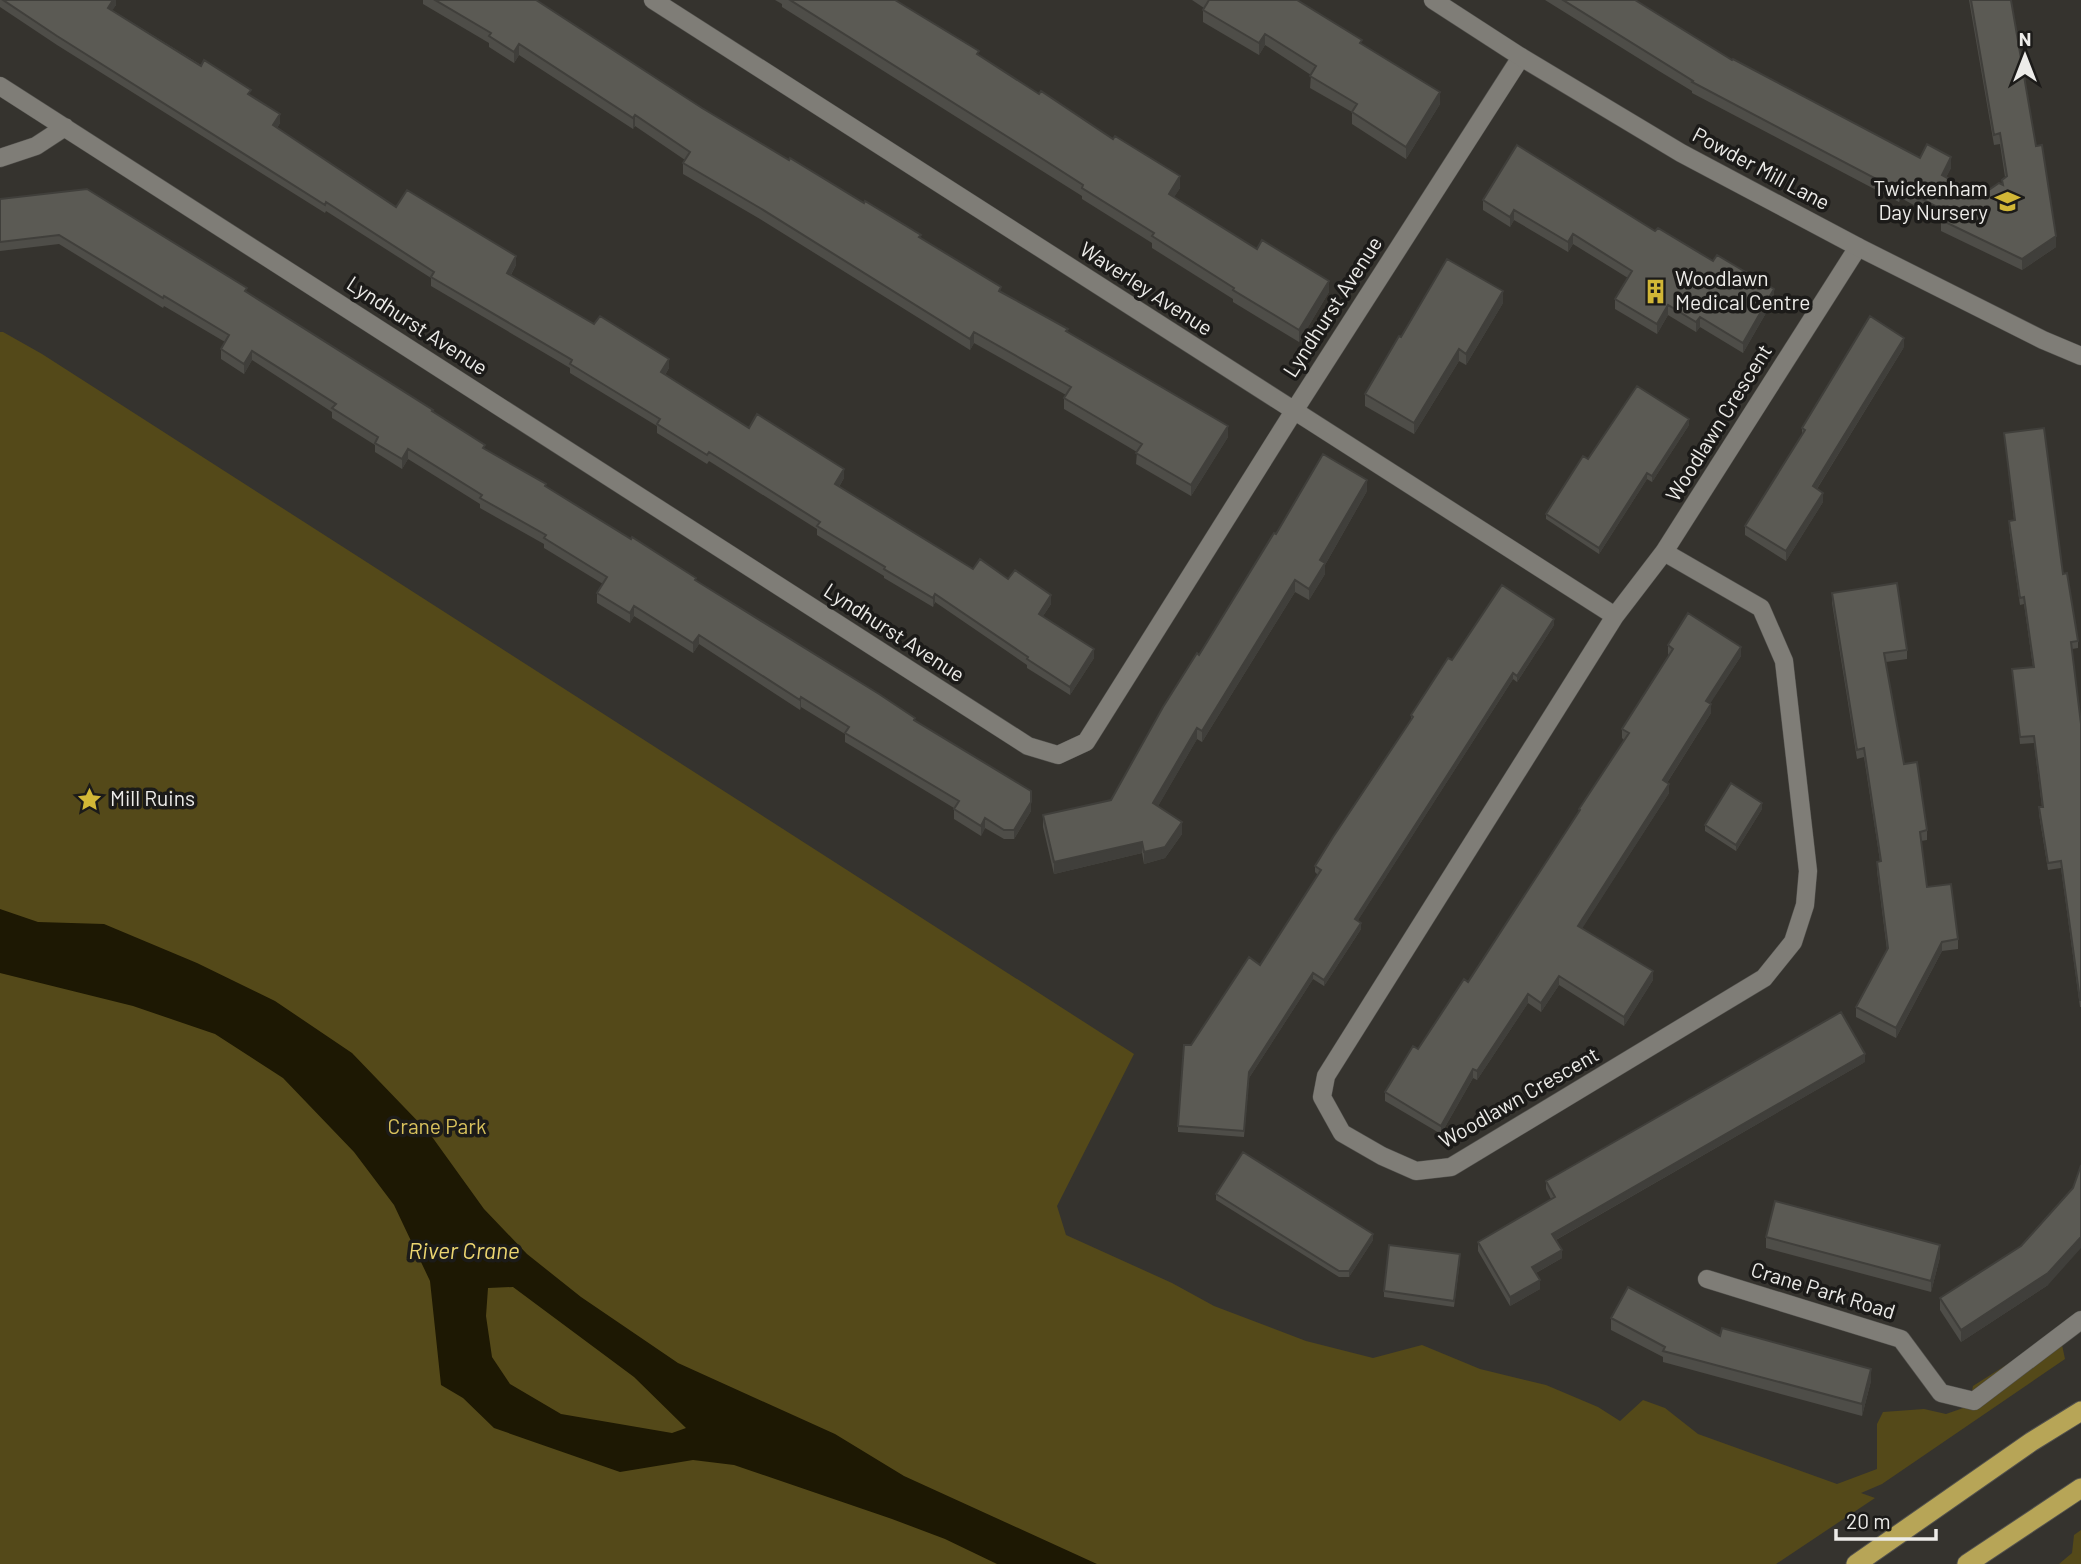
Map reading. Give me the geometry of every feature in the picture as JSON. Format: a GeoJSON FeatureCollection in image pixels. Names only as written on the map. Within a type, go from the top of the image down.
{"type":"FeatureCollection","features":[{"type":"Feature","properties":{"kind":"highway"},"geometry":{"type":"LineString","coordinates":[[1856,1564],[2031,1442],[2081,1411]]}},
{"type":"Feature","properties":{"kind":"highway"},"geometry":{"type":"LineString","coordinates":[[1967,1564],[2081,1488]]}},
{"type":"Feature","properties":{"kind":"street","name":"Waverley Avenue"},"geometry":{"type":"LineString","coordinates":[[653,0],[1615,616]]}},
{"type":"Feature","properties":{"kind":"street","name":"Powder Mill Lane"},"geometry":{"type":"LineString","coordinates":[[1433,0],[1521,57],[1681,152],[1858,247],[2043,340],[2081,356]]}},
{"type":"Feature","properties":{"kind":"street","name":"Lyndhurst Avenue"},"geometry":{"type":"LineString","coordinates":[[0,86],[1028,746],[1058,755],[1086,742],[1521,57]]}},
{"type":"Feature","properties":{"kind":"street"},"geometry":{"type":"LineString","coordinates":[[0,158],[36,146],[65,127]]}},
{"type":"Feature","properties":{"kind":"street","name":"Woodlawn Crescent"},"geometry":{"type":"LineString","coordinates":[[1664,552],[1761,608],[1784,661],[1808,871],[1805,905],[1793,943],[1764,978],[1451,1167],[1416,1171],[1382,1156],[1342,1133],[1322,1097],[1326,1076],[1615,616],[1664,552],[1858,247]]}},
{"type":"Feature","properties":{"kind":"street","name":"Crane Park Road"},"geometry":{"type":"LineString","coordinates":[[1707,1279],[1901,1339],[1941,1393],[1974,1401],[2081,1320]]}},
{"type":"Feature","properties":{"kind":"green space","name":"Crane Park"},"geometry":{"type":"Polygon","coordinates":[[[0,332],[42,354],[1134,1054],[1057,1206],[1066,1235],[1172,1283],[1214,1306],[1306,1341],[1373,1358],[1422,1345],[1480,1369],[1546,1385],[1598,1407],[1620,1421],[1643,1400],[1665,1408],[1698,1434],[1837,1484],[1877,1469],[1877,1424],[1883,1412],[1924,1409],[1946,1414],[1969,1406],[1973,1386],[2044,1341],[2062,1345],[2065,1359],[1882,1484],[1861,1493],[1875,1498],[1776,1564],[0,1564],[0,332]]]}},
{"type":"Feature","properties":{"kind":"green space"},"geometry":{"type":"Polygon","coordinates":[[[2081,1530],[2081,1564],[2059,1564],[2072,1553],[2074,1535],[2081,1530]]]}},
{"type":"Feature","properties":{"kind":"water","name":"River Crane"},"geometry":{"type":"Polygon","coordinates":[[[0,909],[38,922],[104,924],[197,963],[275,1001],[352,1053],[430,1134],[484,1209],[527,1254],[581,1297],[678,1363],[835,1434],[904,1476],[1097,1564],[997,1564],[945,1539],[892,1519],[734,1465],[693,1460],[620,1472],[494,1428],[463,1398],[441,1385],[430,1281],[394,1205],[354,1152],[283,1078],[215,1034],[133,1006],[0,973],[0,909]],[[513,1287],[488,1288],[486,1316],[492,1357],[510,1384],[561,1414],[672,1433],[686,1428],[634,1377],[513,1287]]]}},
{"type":"Feature","properties":{"kind":"building"},"geometry":{"type":"Polygon","coordinates":[[[3,0],[113,0],[108,8],[201,66],[204,60],[251,90],[248,94],[280,114],[273,125],[396,207],[407,190],[516,256],[507,273],[594,324],[600,316],[669,359],[661,372],[749,428],[757,414],[844,469],[835,484],[973,569],[980,559],[1008,579],[1015,570],[1051,595],[1039,614],[1094,649],[1070,687],[935,594],[933,598],[884,569],[885,567],[817,526],[820,522],[709,452],[707,455],[657,424],[660,419],[570,364],[572,360],[431,277],[434,272],[326,202],[325,205],[3,0]]]}},
{"type":"Feature","properties":{"kind":"building"},"geometry":{"type":"Polygon","coordinates":[[[435,0],[536,0],[702,108],[921,235],[919,237],[1001,287],[999,291],[1068,329],[1066,331],[1228,426],[1191,485],[1136,453],[1142,444],[1064,398],[1071,387],[974,332],[970,339],[683,163],[690,152],[635,115],[633,118],[519,44],[514,52],[489,36],[491,33],[435,0]]]}},
{"type":"Feature","properties":{"kind":"building"},"geometry":{"type":"Polygon","coordinates":[[[790,0],[895,0],[979,51],[977,54],[1039,94],[1041,91],[1113,139],[1115,136],[1180,176],[1169,194],[1257,249],[1262,240],[1329,281],[1299,330],[1152,236],[1154,233],[1082,188],[1083,185],[790,0]]]}},
{"type":"Feature","properties":{"kind":"building"},"geometry":{"type":"Polygon","coordinates":[[[1209,0],[1297,0],[1440,92],[1406,147],[1352,112],[1357,104],[1310,76],[1316,66],[1265,34],[1259,43],[1203,10],[1209,0]]]}},
{"type":"Feature","properties":{"kind":"building"},"geometry":{"type":"Polygon","coordinates":[[[1563,0],[1635,0],[1732,60],[1920,158],[1927,144],[1951,157],[1942,175],[1980,196],[1999,183],[2003,185],[2002,180],[2007,176],[2000,133],[1994,135],[1971,0],[2011,0],[2036,146],[2042,145],[2056,236],[2022,259],[1941,220],[1945,211],[1901,188],[1899,191],[1692,82],[1563,0]]]}},
{"type":"Feature","properties":{"kind":"building"},"geometry":{"type":"Polygon","coordinates":[[[1517,145],[1655,231],[1658,228],[1713,261],[1717,255],[1774,289],[1743,343],[1700,317],[1696,322],[1668,305],[1657,324],[1615,299],[1632,271],[1573,234],[1568,242],[1514,210],[1510,217],[1483,200],[1517,145]]]}},
{"type":"Feature","properties":{"kind":"building"},"geometry":{"type":"Polygon","coordinates":[[[87,189],[247,288],[245,291],[485,445],[483,448],[546,484],[545,486],[631,539],[632,537],[696,578],[695,580],[879,694],[915,718],[914,720],[1031,791],[1031,802],[1014,830],[1004,830],[985,818],[981,826],[954,809],[959,801],[845,733],[849,727],[801,697],[800,700],[699,635],[693,643],[634,606],[630,613],[597,593],[607,577],[544,538],[546,535],[480,498],[482,495],[408,449],[402,459],[375,443],[378,437],[332,408],[336,404],[252,351],[244,364],[221,349],[229,335],[59,235],[0,242],[0,199],[87,189]]]}},
{"type":"Feature","properties":{"kind":"building"},"geometry":{"type":"Polygon","coordinates":[[[1447,259],[1503,291],[1466,354],[1459,349],[1414,423],[1365,394],[1447,259]]]}},
{"type":"Feature","properties":{"kind":"building"},"geometry":{"type":"Polygon","coordinates":[[[1870,316],[1904,338],[1813,486],[1823,493],[1786,551],[1745,526],[1805,430],[1802,428],[1870,316]]]}},
{"type":"Feature","properties":{"kind":"building"},"geometry":{"type":"Polygon","coordinates":[[[1637,386],[1689,419],[1652,476],[1647,473],[1599,548],[1546,514],[1583,456],[1588,459],[1637,386]]]}},
{"type":"Feature","properties":{"kind":"building"},"geometry":{"type":"Polygon","coordinates":[[[2044,428],[2063,574],[2067,573],[2078,641],[2071,642],[2081,724],[2081,1000],[2061,861],[2048,863],[2039,807],[2043,807],[2034,736],[2020,737],[2012,669],[2034,667],[2024,597],[2020,598],[2009,521],[2015,520],[2004,433],[2044,428]]]}},
{"type":"Feature","properties":{"kind":"building"},"geometry":{"type":"Polygon","coordinates":[[[1323,454],[1367,480],[1320,560],[1325,563],[1309,589],[1295,580],[1202,731],[1197,728],[1153,803],[1182,822],[1165,847],[1144,852],[1142,842],[1054,862],[1043,815],[1111,800],[1163,707],[1197,653],[1199,655],[1274,533],[1276,534],[1323,454]]]}},
{"type":"Feature","properties":{"kind":"building"},"geometry":{"type":"Polygon","coordinates":[[[1897,583],[1907,650],[1884,653],[1904,764],[1917,762],[1927,830],[1920,832],[1927,887],[1951,884],[1958,939],[1942,942],[1896,1028],[1856,1007],[1888,948],[1877,862],[1881,861],[1864,748],[1857,750],[1832,593],[1897,583]]]}},
{"type":"Feature","properties":{"kind":"building"},"geometry":{"type":"Polygon","coordinates":[[[1502,585],[1554,619],[1517,676],[1513,673],[1355,919],[1361,923],[1324,980],[1313,973],[1249,1072],[1244,1131],[1178,1126],[1184,1045],[1191,1045],[1249,957],[1260,965],[1321,870],[1315,866],[1333,837],[1413,717],[1411,715],[1448,658],[1452,660],[1502,585]]]}},
{"type":"Feature","properties":{"kind":"building"},"geometry":{"type":"Polygon","coordinates":[[[1688,613],[1741,647],[1706,701],[1711,704],[1663,780],[1669,784],[1578,926],[1653,971],[1624,1017],[1559,976],[1541,1003],[1528,994],[1477,1071],[1473,1069],[1441,1126],[1385,1092],[1413,1046],[1418,1049],[1464,979],[1468,982],[1629,733],[1622,729],[1673,649],[1668,645],[1688,613]]]}},
{"type":"Feature","properties":{"kind":"building"},"geometry":{"type":"Polygon","coordinates":[[[1731,783],[1762,803],[1736,845],[1705,825],[1731,783]]]}},
{"type":"Feature","properties":{"kind":"building"},"geometry":{"type":"Polygon","coordinates":[[[1841,1012],[1865,1054],[1552,1234],[1562,1250],[1532,1267],[1540,1280],[1510,1297],[1478,1242],[1555,1197],[1546,1181],[1841,1012]]]}},
{"type":"Feature","properties":{"kind":"building"},"geometry":{"type":"Polygon","coordinates":[[[1243,1152],[1373,1234],[1349,1271],[1339,1271],[1216,1194],[1243,1152]]]}},
{"type":"Feature","properties":{"kind":"building"},"geometry":{"type":"Polygon","coordinates":[[[2081,1165],[2081,1237],[2048,1273],[1961,1330],[1940,1298],[2021,1246],[2073,1188],[2081,1165]]]}},
{"type":"Feature","properties":{"kind":"building"},"geometry":{"type":"Polygon","coordinates":[[[1775,1201],[1940,1245],[1931,1281],[1766,1237],[1775,1201]]]}},
{"type":"Feature","properties":{"kind":"building"},"geometry":{"type":"Polygon","coordinates":[[[1389,1245],[1460,1254],[1454,1301],[1384,1291],[1389,1245]]]}},
{"type":"Feature","properties":{"kind":"building"},"geometry":{"type":"Polygon","coordinates":[[[1628,1287],[1720,1336],[1722,1328],[1871,1369],[1862,1404],[1663,1351],[1665,1347],[1611,1318],[1628,1287]]]}},
{"type":"Feature","properties":{"kind":"place","name":"Twickenham Day Nursery"},"geometry":{"type":"Point","coordinates":[2008,201]}},
{"type":"Feature","properties":{"kind":"place","name":"Woodlawn Medical Centre"},"geometry":{"type":"Point","coordinates":[1655,291]}},
{"type":"Feature","properties":{"kind":"place","name":"Mill Ruins"},"geometry":{"type":"Point","coordinates":[90,799]}}]}
